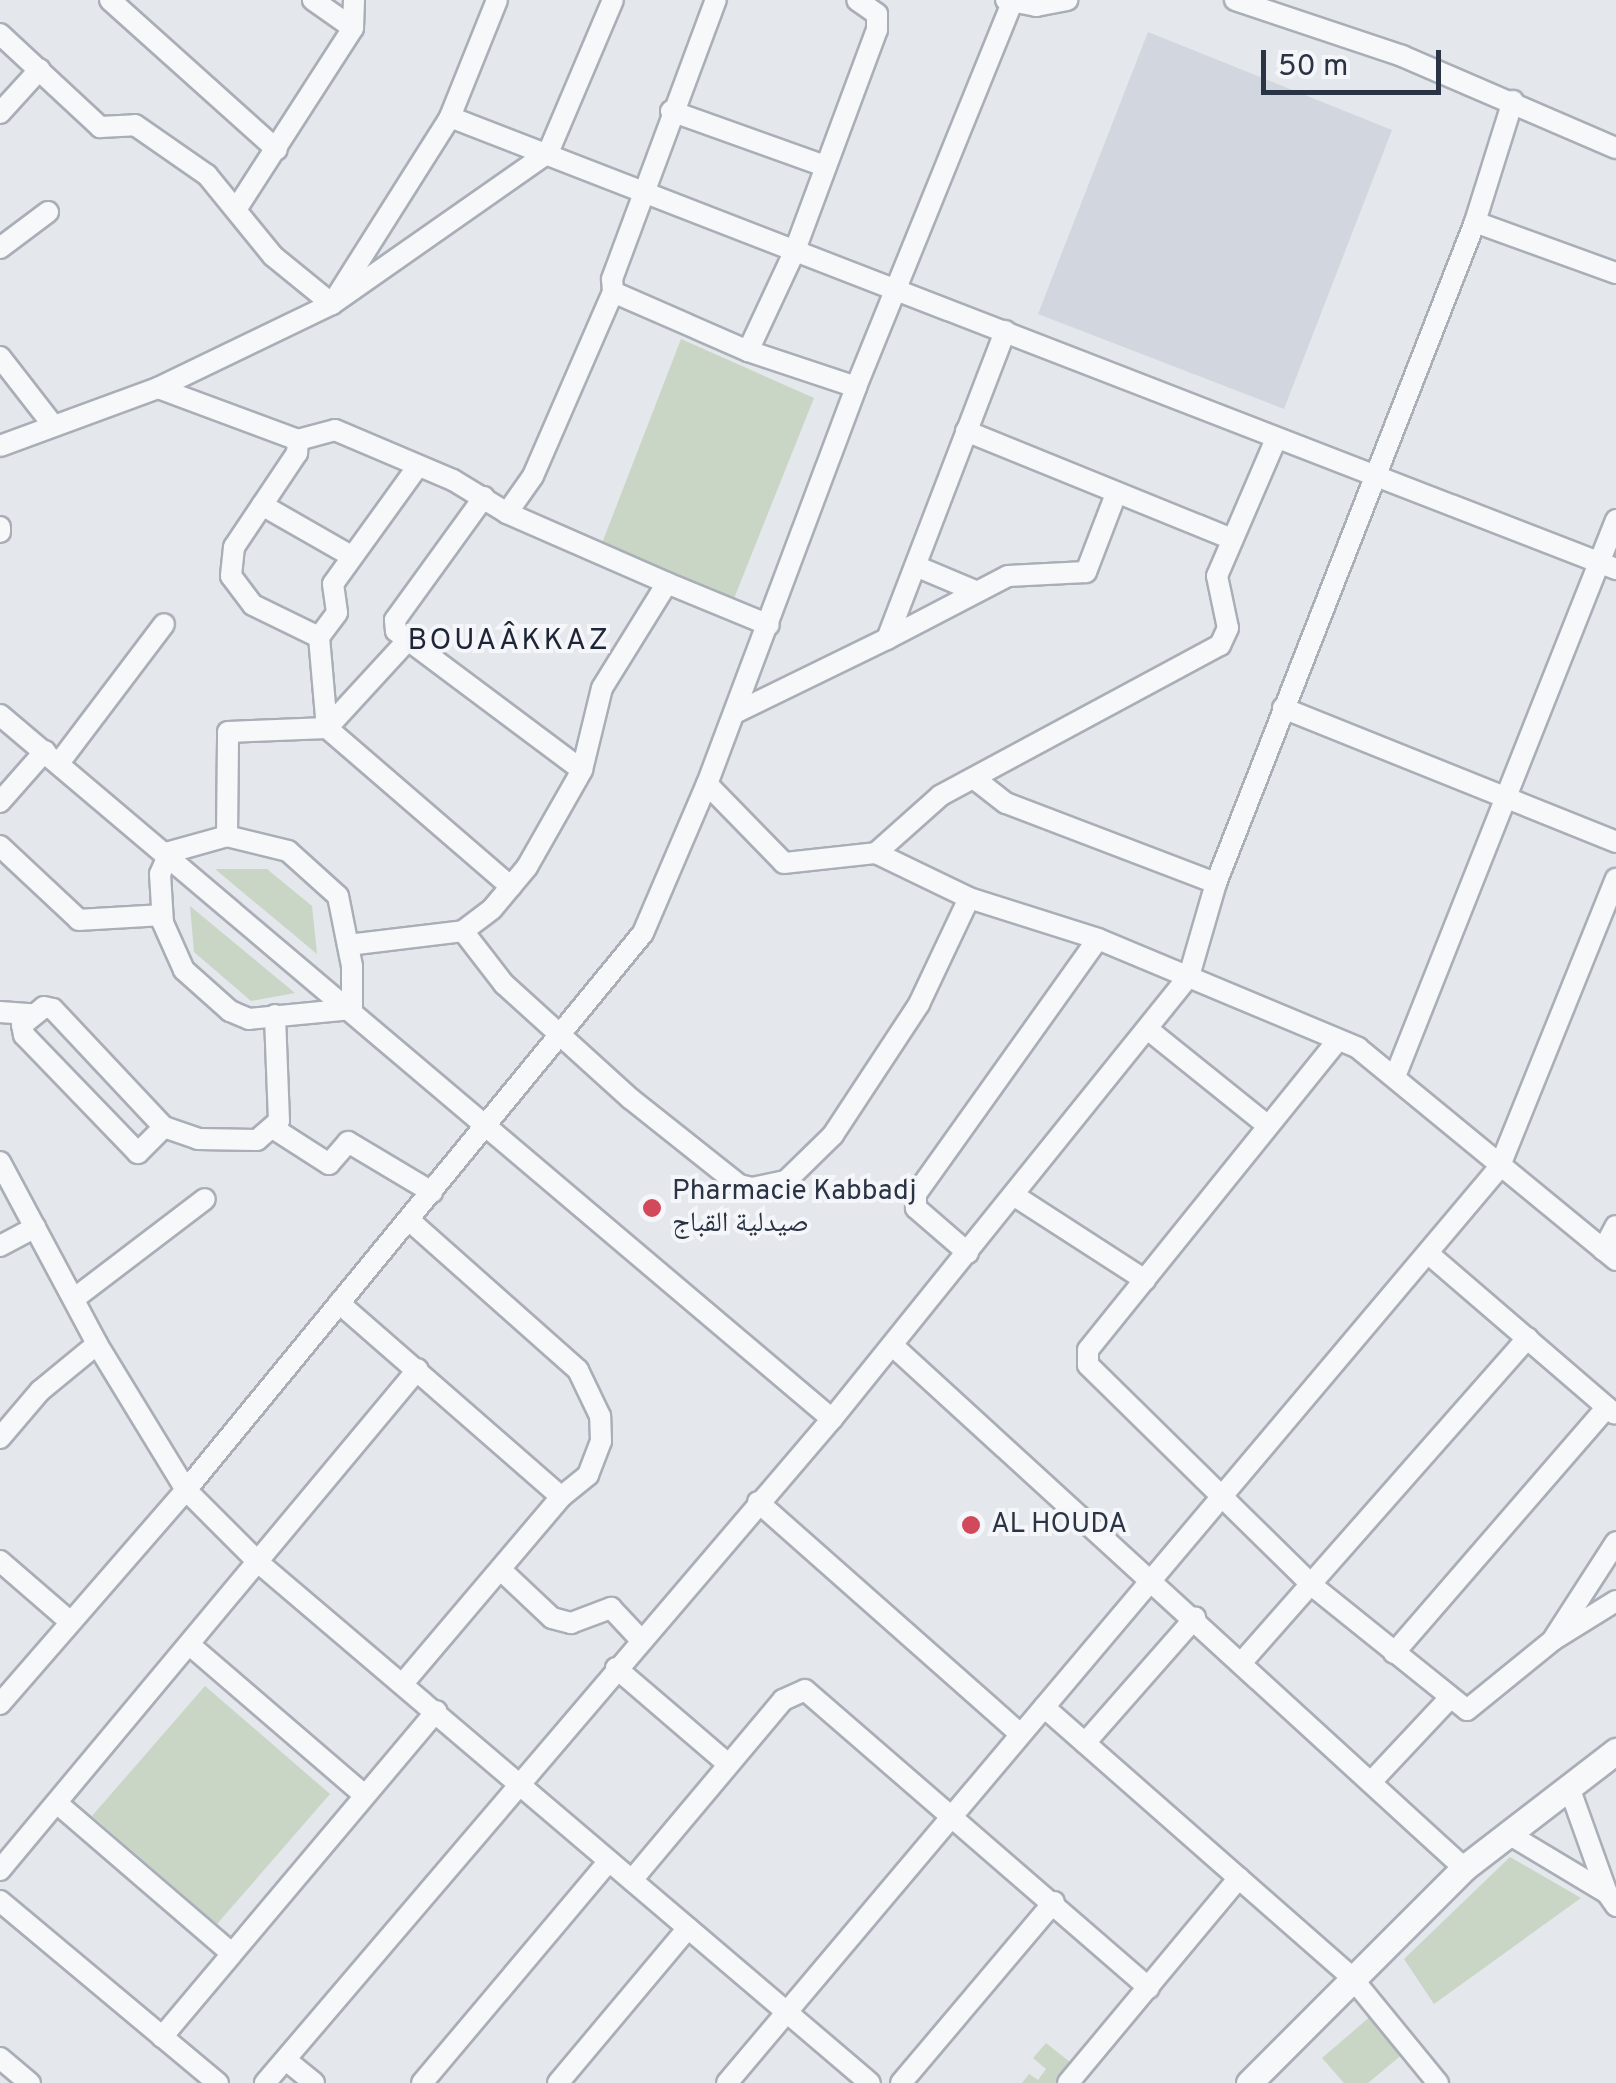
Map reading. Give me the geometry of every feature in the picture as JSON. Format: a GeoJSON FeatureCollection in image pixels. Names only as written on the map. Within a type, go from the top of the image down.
{"type":"FeatureCollection","features":[{"type":"Feature","properties":{"kind":"street"},"geometry":{"type":"LineString","coordinates":[[110,0],[277,150]]}},
{"type":"Feature","properties":{"kind":"street"},"geometry":{"type":"LineString","coordinates":[[313,0],[353,28]]}},
{"type":"Feature","properties":{"kind":"street"},"geometry":{"type":"LineString","coordinates":[[238,208],[353,28],[354,0]]}},
{"type":"Feature","properties":{"kind":"street"},"geometry":{"type":"LineString","coordinates":[[332,304],[450,117],[496,0]]}},
{"type":"Feature","properties":{"kind":"street"},"geometry":{"type":"LineString","coordinates":[[0,446],[158,388],[332,304],[548,152],[612,0]]}},
{"type":"Feature","properties":{"kind":"street"},"geometry":{"type":"LineString","coordinates":[[507,513],[534,476],[613,292],[612,279],[671,112],[716,0]]}},
{"type":"Feature","properties":{"kind":"street"},"geometry":{"type":"LineString","coordinates":[[748,352],[794,250],[877,30],[878,14],[856,0]]}},
{"type":"Feature","properties":{"kind":"street"},"geometry":{"type":"LineString","coordinates":[[0,1704],[68,1620],[186,1490],[643,933],[735,713],[856,387],[1009,1],[1044,6],[1067,0]]}},
{"type":"Feature","properties":{"kind":"street"},"geometry":{"type":"LineString","coordinates":[[1236,0],[1513,102],[1616,148]]}},
{"type":"Feature","properties":{"kind":"street"},"geometry":{"type":"LineString","coordinates":[[0,34],[100,127],[134,125],[206,175],[238,208],[282,266],[332,304]]}},
{"type":"Feature","properties":{"kind":"street"},"geometry":{"type":"LineString","coordinates":[[0,113],[40,69]]}},
{"type":"Feature","properties":{"kind":"street"},"geometry":{"type":"LineString","coordinates":[[264,2083],[832,1418],[1150,1031],[1189,976],[1216,883],[1475,222],[1513,102]]}},
{"type":"Feature","properties":{"kind":"street"},"geometry":{"type":"LineString","coordinates":[[671,112],[825,166]]}},
{"type":"Feature","properties":{"kind":"street"},"geometry":{"type":"LineString","coordinates":[[450,117],[1608,566]]}},
{"type":"Feature","properties":{"kind":"street"},"geometry":{"type":"LineString","coordinates":[[0,248],[48,212]]}},
{"type":"Feature","properties":{"kind":"street"},"geometry":{"type":"LineString","coordinates":[[1475,222],[1616,274]]}},
{"type":"Feature","properties":{"kind":"street"},"geometry":{"type":"LineString","coordinates":[[613,292],[748,352],[856,387]]}},
{"type":"Feature","properties":{"kind":"street"},"geometry":{"type":"LineString","coordinates":[[887,639],[918,568],[1004,331]]}},
{"type":"Feature","properties":{"kind":"street"},"geometry":{"type":"LineString","coordinates":[[0,357],[52,425]]}},
{"type":"Feature","properties":{"kind":"street"},"geometry":{"type":"LineString","coordinates":[[158,388],[298,440],[335,430],[484,497],[507,513],[768,625]]}},
{"type":"Feature","properties":{"kind":"street"},"geometry":{"type":"LineString","coordinates":[[966,431],[1116,494],[1136,495],[1232,539]]}},
{"type":"Feature","properties":{"kind":"street"},"geometry":{"type":"LineString","coordinates":[[876,853],[940,796],[1220,644],[1228,628],[1216,576],[1276,438]]}},
{"type":"Feature","properties":{"kind":"street"},"geometry":{"type":"LineString","coordinates":[[298,440],[234,547],[232,576],[254,605],[319,637]]}},
{"type":"Feature","properties":{"kind":"street"},"geometry":{"type":"LineString","coordinates":[[326,728],[319,637],[337,613],[332,584],[418,466]]}},
{"type":"Feature","properties":{"kind":"street"},"geometry":{"type":"LineString","coordinates":[[735,713],[1008,576],[1086,572],[1116,494]]}},
{"type":"Feature","properties":{"kind":"street"},"geometry":{"type":"LineString","coordinates":[[484,497],[395,620],[396,631],[582,770]]}},
{"type":"Feature","properties":{"kind":"street"},"geometry":{"type":"LineString","coordinates":[[262,505],[351,556]]}},
{"type":"Feature","properties":{"kind":"street"},"geometry":{"type":"LineString","coordinates":[[1396,1074],[1504,796],[1608,566],[1616,520]]}},
{"type":"Feature","properties":{"kind":"street"},"geometry":{"type":"LineString","coordinates":[[918,568],[975,591]]}},
{"type":"Feature","properties":{"kind":"street"},"geometry":{"type":"LineString","coordinates":[[348,945],[463,931],[510,887],[582,770],[602,688],[667,584]]}},
{"type":"Feature","properties":{"kind":"street"},"geometry":{"type":"LineString","coordinates":[[0,802],[52,757],[164,624]]}},
{"type":"Feature","properties":{"kind":"street"},"geometry":{"type":"LineString","coordinates":[[326,728],[407,641]]}},
{"type":"Feature","properties":{"kind":"street"},"geometry":{"type":"LineString","coordinates":[[1283,708],[1616,842]]}},
{"type":"Feature","properties":{"kind":"street"},"geometry":{"type":"LineString","coordinates":[[0,715],[170,852],[484,1127],[832,1418]]}},
{"type":"Feature","properties":{"kind":"street"},"geometry":{"type":"LineString","coordinates":[[226,836],[228,732],[326,728],[510,887]]}},
{"type":"Feature","properties":{"kind":"street"},"geometry":{"type":"LineString","coordinates":[[975,779],[1006,803],[1216,883]]}},
{"type":"Feature","properties":{"kind":"street"},"geometry":{"type":"LineString","coordinates":[[707,784],[784,864],[876,853],[969,898],[1098,939],[1338,1040],[1396,1074],[1499,1168],[1610,1255],[1616,1226]]}},
{"type":"Feature","properties":{"kind":"street"},"geometry":{"type":"LineString","coordinates":[[226,836],[262,840],[313,869],[338,896],[348,945],[352,1009],[313,1017],[275,1015],[249,1019],[230,1012],[184,970],[162,914],[160,874],[170,852],[226,836]]}},
{"type":"Feature","properties":{"kind":"street"},"geometry":{"type":"LineString","coordinates":[[0,846],[79,920],[162,914]]}},
{"type":"Feature","properties":{"kind":"street"},"geometry":{"type":"LineString","coordinates":[[727,2083],[1218,1499],[1430,1255],[1499,1168],[1616,879]]}},
{"type":"Feature","properties":{"kind":"street"},"geometry":{"type":"LineString","coordinates":[[463,931],[492,972],[564,1032],[631,1099],[739,1185],[786,1180],[833,1135],[885,1061],[969,898]]}},
{"type":"Feature","properties":{"kind":"street"},"geometry":{"type":"LineString","coordinates":[[968,1253],[916,1208],[916,1194],[1098,939]]}},
{"type":"Feature","properties":{"kind":"street"},"geometry":{"type":"LineString","coordinates":[[0,1012],[32,1014],[53,1009],[164,1128],[198,1139],[257,1140],[276,1130]]}},
{"type":"Feature","properties":{"kind":"street"},"geometry":{"type":"LineString","coordinates":[[32,1014],[22,1025],[24,1035],[138,1153],[164,1128]]}},
{"type":"Feature","properties":{"kind":"street"},"geometry":{"type":"LineString","coordinates":[[275,1015],[276,1130]]}},
{"type":"Feature","properties":{"kind":"street"},"geometry":{"type":"LineString","coordinates":[[1150,1031],[1267,1125]]}},
{"type":"Feature","properties":{"kind":"street"},"geometry":{"type":"LineString","coordinates":[[1338,1040],[1267,1125],[1086,1360],[1218,1499],[1314,1587],[1449,1699],[1472,1709],[1553,1640],[1616,1601]]}},
{"type":"Feature","properties":{"kind":"street"},"geometry":{"type":"LineString","coordinates":[[276,1130],[329,1164],[348,1142],[432,1192]]}},
{"type":"Feature","properties":{"kind":"street"},"geometry":{"type":"LineString","coordinates":[[0,1162],[97,1344],[186,1490],[259,1563],[405,1681],[870,2083]]}},
{"type":"Feature","properties":{"kind":"street"},"geometry":{"type":"LineString","coordinates":[[1015,1196],[1145,1280]]}},
{"type":"Feature","properties":{"kind":"street"},"geometry":{"type":"LineString","coordinates":[[75,1298],[205,1199]]}},
{"type":"Feature","properties":{"kind":"street"},"geometry":{"type":"LineString","coordinates":[[405,1681],[561,1497],[588,1475],[602,1440],[588,1383],[410,1220]]}},
{"type":"Feature","properties":{"kind":"street"},"geometry":{"type":"LineString","coordinates":[[0,1246],[35,1228]]}},
{"type":"Feature","properties":{"kind":"street"},"geometry":{"type":"LineString","coordinates":[[1394,1653],[1611,1410],[1430,1255]]}},
{"type":"Feature","properties":{"kind":"street"},"geometry":{"type":"LineString","coordinates":[[339,1303],[561,1497]]}},
{"type":"Feature","properties":{"kind":"street"},"geometry":{"type":"LineString","coordinates":[[1242,1662],[1314,1587],[1528,1338]]}},
{"type":"Feature","properties":{"kind":"street"},"geometry":{"type":"LineString","coordinates":[[1,1432],[40,1391],[97,1344]]}},
{"type":"Feature","properties":{"kind":"street"},"geometry":{"type":"LineString","coordinates":[[892,1345],[1464,1868]]}},
{"type":"Feature","properties":{"kind":"street"},"geometry":{"type":"LineString","coordinates":[[0,1870],[191,1646],[418,1369]]}},
{"type":"Feature","properties":{"kind":"street"},"geometry":{"type":"LineString","coordinates":[[758,1502],[1020,1734]]}},
{"type":"Feature","properties":{"kind":"street"},"geometry":{"type":"LineString","coordinates":[[1553,1640],[1582,1586],[1616,1542]]}},
{"type":"Feature","properties":{"kind":"street"},"geometry":{"type":"LineString","coordinates":[[0,1561],[68,1620]]}},
{"type":"Feature","properties":{"kind":"street"},"geometry":{"type":"LineString","coordinates":[[501,1570],[552,1618],[571,1623],[610,1608],[640,1639]]}},
{"type":"Feature","properties":{"kind":"street"},"geometry":{"type":"LineString","coordinates":[[1085,1742],[1195,1618]]}},
{"type":"Feature","properties":{"kind":"street"},"geometry":{"type":"LineString","coordinates":[[191,1646],[364,1794]]}},
{"type":"Feature","properties":{"kind":"street"},"geometry":{"type":"LineString","coordinates":[[616,1668],[728,1764]]}},
{"type":"Feature","properties":{"kind":"street"},"geometry":{"type":"LineString","coordinates":[[632,1880],[790,1692],[805,1690],[954,1815],[1149,1988]]}},
{"type":"Feature","properties":{"kind":"street"},"geometry":{"type":"LineString","coordinates":[[1372,1782],[1449,1699]]}},
{"type":"Feature","properties":{"kind":"street"},"geometry":{"type":"LineString","coordinates":[[1044,1707],[1352,1978],[1438,2083]]}},
{"type":"Feature","properties":{"kind":"street"},"geometry":{"type":"LineString","coordinates":[[162,2037],[437,1711]]}},
{"type":"Feature","properties":{"kind":"street"},"geometry":{"type":"LineString","coordinates":[[1248,2083],[1464,1868],[1616,1752]]}},
{"type":"Feature","properties":{"kind":"street"},"geometry":{"type":"LineString","coordinates":[[1570,1787],[1612,1900]]}},
{"type":"Feature","properties":{"kind":"street"},"geometry":{"type":"LineString","coordinates":[[58,1804],[231,1954]]}},
{"type":"Feature","properties":{"kind":"street"},"geometry":{"type":"LineString","coordinates":[[1508,1833],[1612,1900]]}},
{"type":"Feature","properties":{"kind":"street"},"geometry":{"type":"LineString","coordinates":[[422,2083],[609,1861]]}},
{"type":"Feature","properties":{"kind":"street"},"geometry":{"type":"LineString","coordinates":[[1068,2083],[1239,1878]]}},
{"type":"Feature","properties":{"kind":"street"},"geometry":{"type":"LineString","coordinates":[[0,1902],[218,2083]]}},
{"type":"Feature","properties":{"kind":"street"},"geometry":{"type":"LineString","coordinates":[[901,2083],[1054,1902]]}},
{"type":"Feature","properties":{"kind":"street"},"geometry":{"type":"LineString","coordinates":[[558,2083],[688,1928]]}},
{"type":"Feature","properties":{"kind":"street"},"geometry":{"type":"LineString","coordinates":[[0,2058],[30,2083]]}},
{"type":"Feature","properties":{"kind":"street"},"geometry":{"type":"LineString","coordinates":[[286,2060],[314,2083]]}},
{"type":"Feature","properties":{"kind":"shaded area"},"geometry":{"type":"Polygon","coordinates":[[[1148,32],[1392,130],[1284,409],[1038,314],[1148,32]]]}},
{"type":"Feature","properties":{"kind":"green space"},"geometry":{"type":"Polygon","coordinates":[[[681,339],[814,398],[731,606],[599,551],[681,339]]]}},
{"type":"Feature","properties":{"kind":"green space"},"geometry":{"type":"Polygon","coordinates":[[[215,869],[267,869],[312,906],[317,954],[215,869]]]}},
{"type":"Feature","properties":{"kind":"green space"},"geometry":{"type":"Polygon","coordinates":[[[190,906],[295,993],[251,1001],[194,952],[190,906]]]}},
{"type":"Feature","properties":{"kind":"green space"},"geometry":{"type":"Polygon","coordinates":[[[205,1686],[330,1794],[217,1924],[92,1816],[205,1686]]]}},
{"type":"Feature","properties":{"kind":"green space"},"geometry":{"type":"Polygon","coordinates":[[[1510,1857],[1581,1898],[1434,2004],[1404,1959],[1510,1857]]]}},
{"type":"Feature","properties":{"kind":"green space"},"geometry":{"type":"Polygon","coordinates":[[[1372,2015],[1404,2053],[1368,2083],[1344,2083],[1322,2058],[1372,2015]]]}},
{"type":"Feature","properties":{"kind":"green space"},"geometry":{"type":"Polygon","coordinates":[[[1046,2043],[1075,2066],[1061,2083],[1022,2083],[1029,2074],[1038,2080],[1046,2069],[1033,2058],[1046,2043]]]}},
{"type":"Feature","properties":{"kind":"place","name":"Pharmacie Kabbadj صيدلية القباج"},"geometry":{"type":"Point","coordinates":[652,1208]}},
{"type":"Feature","properties":{"kind":"place","name":"AL HOUDA"},"geometry":{"type":"Point","coordinates":[971,1525]}},
{"type":"Feature","properties":{"kind":"district","name":"BOUAÂKKAZ"},"geometry":{"type":"Point","coordinates":[509,642]}}]}
